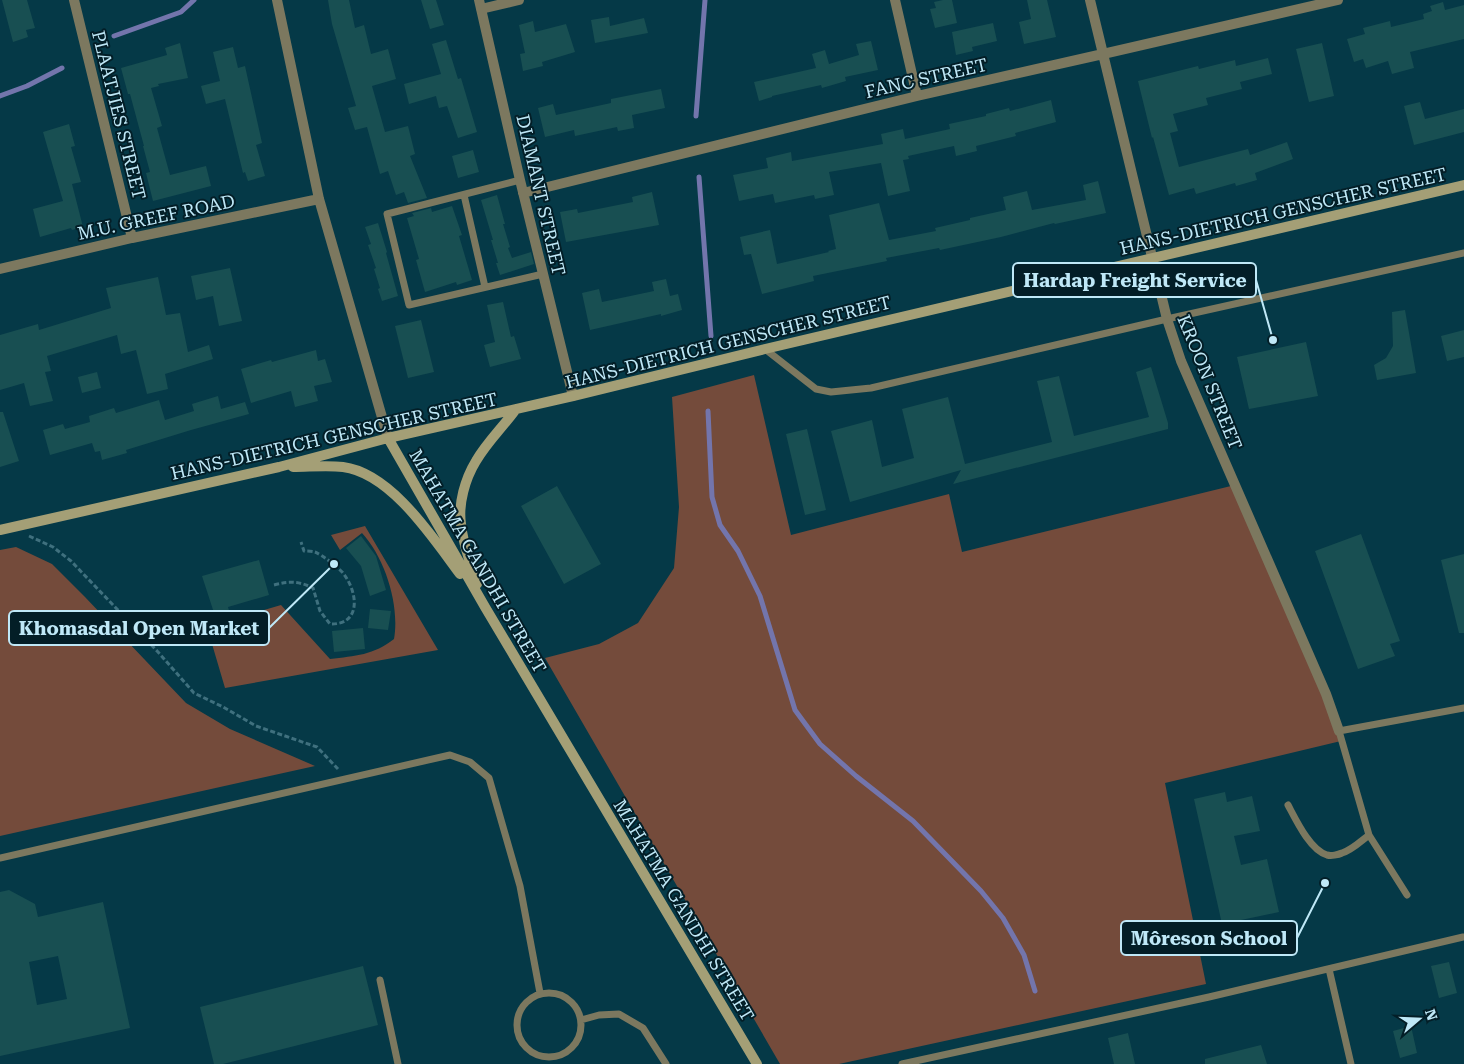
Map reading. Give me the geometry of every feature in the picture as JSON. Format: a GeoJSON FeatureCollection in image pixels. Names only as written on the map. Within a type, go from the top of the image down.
{"type":"FeatureCollection","features":[{"type":"Feature","properties":{"kind":"street","name":"PLAATJIES STREET"},"geometry":{"type":"LineString","coordinates":[[74,0],[132,238]]}},
{"type":"Feature","properties":{"kind":"street","name":"MAHATMA GANDHI STREET"},"geometry":{"type":"LineString","coordinates":[[277,0],[319,199],[388,438],[485,607],[757,1064]]}},
{"type":"Feature","properties":{"kind":"street"},"geometry":{"type":"LineString","coordinates":[[480,4],[519,0]]}},
{"type":"Feature","properties":{"kind":"street"},"geometry":{"type":"LineString","coordinates":[[895,0],[917,96]]}},
{"type":"Feature","properties":{"kind":"street","name":"KROON STREET"},"geometry":{"type":"LineString","coordinates":[[1090,0],[1166,319],[1181,361],[1326,694],[1339,731]]}},
{"type":"Feature","properties":{"kind":"street","name":"FANC STREET"},"geometry":{"type":"LineString","coordinates":[[523,193],[917,96],[1338,0]]}},
{"type":"Feature","properties":{"kind":"street","name":"DIAMANT STREET"},"geometry":{"type":"LineString","coordinates":[[480,4],[523,193],[573,396]]}},
{"type":"Feature","properties":{"kind":"street","name":"HANS-DIETRICH GENSCHER STREET"},"geometry":{"type":"LineString","coordinates":[[5,529],[279,467],[388,438],[1464,185]]}},
{"type":"Feature","properties":{"kind":"street","name":"M.U. GREEF ROAD"},"geometry":{"type":"LineString","coordinates":[[0,269],[132,238],[319,199]]}},
{"type":"Feature","properties":{"kind":"street"},"geometry":{"type":"LineString","coordinates":[[485,607],[470,563],[461,524],[462,502],[467,480],[476,461],[516,409]]}},
{"type":"Feature","properties":{"kind":"street"},"geometry":{"type":"LineString","coordinates":[[279,467],[344,467],[368,475],[386,487],[415,515],[485,607]]}},
{"type":"Feature","properties":{"kind":"lane"},"geometry":{"type":"LineString","coordinates":[[520,180],[387,214],[409,305],[543,274]]}},
{"type":"Feature","properties":{"kind":"lane"},"geometry":{"type":"LineString","coordinates":[[464,195],[486,288]]}},
{"type":"Feature","properties":{"kind":"lane"},"geometry":{"type":"LineString","coordinates":[[765,349],[816,389],[831,392],[871,388],[1166,319],[1464,253]]}},
{"type":"Feature","properties":{"kind":"lane"},"geometry":{"type":"LineString","coordinates":[[1407,895],[1369,835],[1339,731],[1464,708]]}},
{"type":"Feature","properties":{"kind":"lane"},"geometry":{"type":"LineString","coordinates":[[0,858],[450,755],[470,762],[488,778],[520,886],[540,993]]}},
{"type":"Feature","properties":{"kind":"lane"},"geometry":{"type":"LineString","coordinates":[[1288,805],[1298,825],[1312,844],[1327,855],[1344,853],[1369,835]]}},
{"type":"Feature","properties":{"kind":"lane"},"geometry":{"type":"LineString","coordinates":[[902,1064],[1210,997],[1463,937]]}},
{"type":"Feature","properties":{"kind":"lane"},"geometry":{"type":"LineString","coordinates":[[1329,969],[1351,1064]]}},
{"type":"Feature","properties":{"kind":"lane"},"geometry":{"type":"LineString","coordinates":[[380,980],[398,1064]]}},
{"type":"Feature","properties":{"kind":"lane"},"geometry":{"type":"LineString","coordinates":[[551,992],[562,995],[571,1001],[578,1010],[581,1020],[581,1031],[577,1041],[571,1049],[552,1061],[540,1057],[523,1045],[516,1025],[523,1005],[540,993],[551,992]]}},
{"type":"Feature","properties":{"kind":"lane"},"geometry":{"type":"LineString","coordinates":[[581,1020],[599,1015],[619,1014],[643,1028],[666,1064]]}},
{"type":"Feature","properties":{"kind":"path"},"geometry":{"type":"LineString","coordinates":[[5,529],[53,547],[158,652],[194,692],[256,726],[317,748],[347,778]]}},
{"type":"Feature","properties":{"kind":"path"},"geometry":{"type":"LineString","coordinates":[[274,585],[288,582],[304,584],[313,588],[320,611],[330,624],[345,622],[352,616],[355,604],[349,582],[342,572],[316,553],[304,551],[301,542]]}},
{"type":"Feature","properties":{"kind":"shaded area"},"geometry":{"type":"Polygon","coordinates":[[[754,375],[791,535],[949,494],[962,552],[1235,485],[1341,741],[1165,783],[1206,984],[839,1064],[780,1064],[545,658],[599,644],[638,623],[674,568],[679,507],[672,397],[754,375]]]}},
{"type":"Feature","properties":{"kind":"shaded area"},"geometry":{"type":"Polygon","coordinates":[[[365,526],[438,650],[225,688],[207,627],[281,605],[330,659],[372,652],[394,639],[395,612],[393,597],[378,555],[362,533],[340,550],[331,535],[365,526]]]}},
{"type":"Feature","properties":{"kind":"shaded area"},"geometry":{"type":"Polygon","coordinates":[[[16,547],[52,564],[186,703],[230,729],[315,766],[0,836],[0,550],[16,547]]]}},
{"type":"Feature","properties":{"kind":"building"},"geometry":{"type":"Polygon","coordinates":[[[2,0],[27,0],[35,28],[26,30],[28,37],[13,42],[2,0]]]}},
{"type":"Feature","properties":{"kind":"building"},"geometry":{"type":"Polygon","coordinates":[[[328,0],[349,0],[355,28],[364,25],[371,54],[388,49],[396,79],[372,86],[385,132],[408,126],[415,154],[410,156],[427,198],[408,203],[404,192],[396,195],[388,171],[380,174],[367,127],[355,130],[348,108],[356,106],[332,24],[328,0]]]}},
{"type":"Feature","properties":{"kind":"building"},"geometry":{"type":"Polygon","coordinates":[[[421,0],[436,0],[444,25],[430,29],[421,0]]]}},
{"type":"Feature","properties":{"kind":"building"},"geometry":{"type":"Polygon","coordinates":[[[952,0],[957,23],[935,28],[930,9],[936,8],[934,2],[952,0]]]}},
{"type":"Feature","properties":{"kind":"building"},"geometry":{"type":"Polygon","coordinates":[[[1027,0],[1047,0],[1056,37],[1024,44],[1019,22],[1031,19],[1027,0]]]}},
{"type":"Feature","properties":{"kind":"building"},"geometry":{"type":"Polygon","coordinates":[[[1443,2],[1445,10],[1464,5],[1464,39],[1410,52],[1414,68],[1392,74],[1388,61],[1366,68],[1363,59],[1354,62],[1347,39],[1365,34],[1363,28],[1390,21],[1391,27],[1424,19],[1423,14],[1432,11],[1430,6],[1443,2]]]}},
{"type":"Feature","properties":{"kind":"building"},"geometry":{"type":"Polygon","coordinates":[[[609,17],[610,26],[644,18],[648,33],[595,43],[591,20],[609,17]]]}},
{"type":"Feature","properties":{"kind":"building"},"geometry":{"type":"Polygon","coordinates":[[[533,21],[535,32],[566,24],[575,52],[542,62],[543,66],[523,71],[520,54],[525,53],[519,25],[533,21]]]}},
{"type":"Feature","properties":{"kind":"building"},"geometry":{"type":"Polygon","coordinates":[[[993,23],[997,41],[972,47],[973,51],[956,55],[952,32],[993,23]]]}},
{"type":"Feature","properties":{"kind":"building"},"geometry":{"type":"Polygon","coordinates":[[[446,40],[458,79],[461,78],[477,132],[458,138],[447,106],[439,108],[436,96],[409,104],[404,84],[441,74],[432,44],[446,40]]]}},
{"type":"Feature","properties":{"kind":"building"},"geometry":{"type":"Polygon","coordinates":[[[871,41],[878,70],[845,77],[846,81],[822,88],[821,85],[772,96],[759,101],[754,82],[816,68],[812,54],[825,50],[829,64],[859,55],[856,44],[871,41]]]}},
{"type":"Feature","properties":{"kind":"building"},"geometry":{"type":"Polygon","coordinates":[[[180,43],[188,78],[158,84],[159,86],[151,88],[162,126],[157,128],[170,175],[206,166],[211,186],[153,201],[146,173],[150,172],[144,146],[121,68],[167,55],[165,48],[180,43]]]}},
{"type":"Feature","properties":{"kind":"building"},"geometry":{"type":"Polygon","coordinates":[[[1322,43],[1334,96],[1309,102],[1296,49],[1322,43]]]}},
{"type":"Feature","properties":{"kind":"building"},"geometry":{"type":"Polygon","coordinates":[[[233,47],[238,68],[245,66],[262,143],[256,145],[265,176],[248,181],[245,172],[243,173],[225,99],[206,104],[201,86],[220,81],[213,52],[233,47]]]}},
{"type":"Feature","properties":{"kind":"building"},"geometry":{"type":"Polygon","coordinates":[[[1268,58],[1272,74],[1240,82],[1242,89],[1206,98],[1208,105],[1173,114],[1178,131],[1170,133],[1179,167],[1248,149],[1250,155],[1287,142],[1293,159],[1255,173],[1257,180],[1236,186],[1235,183],[1196,194],[1194,188],[1169,195],[1138,81],[1198,66],[1199,69],[1235,60],[1236,66],[1268,58]]]}},
{"type":"Feature","properties":{"kind":"building"},"geometry":{"type":"Polygon","coordinates":[[[661,89],[665,108],[632,115],[634,128],[618,131],[617,127],[575,136],[574,130],[545,137],[538,108],[553,104],[556,115],[611,103],[611,99],[661,89]]]}},
{"type":"Feature","properties":{"kind":"building"},"geometry":{"type":"Polygon","coordinates":[[[1051,100],[1056,122],[1015,133],[1016,136],[976,146],[977,151],[956,156],[954,146],[908,156],[909,159],[903,160],[910,191],[888,196],[881,163],[829,172],[834,195],[815,199],[814,195],[775,203],[773,194],[739,201],[733,175],[768,168],[766,158],[791,152],[792,161],[883,144],[881,134],[903,129],[905,139],[950,129],[949,124],[986,116],[986,114],[1009,108],[1010,111],[1051,100]]]}},
{"type":"Feature","properties":{"kind":"building"},"geometry":{"type":"Polygon","coordinates":[[[1420,102],[1425,119],[1464,109],[1464,132],[1414,145],[1404,106],[1420,102]]]}},
{"type":"Feature","properties":{"kind":"building"},"geometry":{"type":"Polygon","coordinates":[[[69,124],[75,146],[71,147],[81,182],[72,184],[83,227],[72,230],[71,228],[40,237],[33,209],[63,201],[43,132],[69,124]]]}},
{"type":"Feature","properties":{"kind":"building"},"geometry":{"type":"Polygon","coordinates":[[[473,150],[479,172],[458,178],[452,156],[473,150]]]}},
{"type":"Feature","properties":{"kind":"building"},"geometry":{"type":"Polygon","coordinates":[[[1098,181],[1106,213],[1054,223],[940,250],[939,248],[886,258],[887,261],[813,276],[814,281],[762,294],[751,254],[744,255],[740,237],[770,230],[777,264],[836,249],[829,215],[879,203],[889,240],[936,231],[935,228],[1006,210],[1003,197],[1027,191],[1032,210],[1086,200],[1083,185],[1098,181]]]}},
{"type":"Feature","properties":{"kind":"building"},"geometry":{"type":"Polygon","coordinates":[[[652,192],[659,225],[566,242],[560,212],[577,209],[578,213],[633,202],[632,197],[652,192]]]}},
{"type":"Feature","properties":{"kind":"building"},"geometry":{"type":"Polygon","coordinates":[[[497,195],[510,247],[508,248],[512,258],[531,252],[534,264],[500,275],[491,240],[493,240],[481,200],[497,195]]]}},
{"type":"Feature","properties":{"kind":"building"},"geometry":{"type":"Polygon","coordinates":[[[452,206],[462,235],[459,236],[472,280],[457,285],[456,282],[425,292],[416,260],[419,259],[407,218],[414,216],[412,213],[431,208],[432,212],[452,206]]]}},
{"type":"Feature","properties":{"kind":"building"},"geometry":{"type":"Polygon","coordinates":[[[378,223],[398,296],[382,301],[374,269],[376,268],[368,245],[371,244],[365,227],[378,223]]]}},
{"type":"Feature","properties":{"kind":"building"},"geometry":{"type":"Polygon","coordinates":[[[230,268],[242,321],[219,326],[213,296],[196,300],[191,276],[230,268]]]}},
{"type":"Feature","properties":{"kind":"building"},"geometry":{"type":"Polygon","coordinates":[[[158,277],[166,315],[180,313],[188,352],[209,345],[213,359],[165,374],[168,389],[147,394],[136,350],[121,354],[117,335],[47,356],[51,371],[45,372],[53,401],[30,406],[24,383],[0,390],[0,335],[38,324],[39,330],[111,308],[106,288],[158,277]]]}},
{"type":"Feature","properties":{"kind":"building"},"geometry":{"type":"Polygon","coordinates":[[[666,279],[670,296],[678,294],[682,310],[590,330],[582,293],[599,289],[602,302],[654,291],[652,282],[666,279]]]}},
{"type":"Feature","properties":{"kind":"building"},"geometry":{"type":"Polygon","coordinates":[[[503,302],[511,337],[514,336],[521,359],[490,367],[484,345],[495,342],[487,305],[503,302]]]}},
{"type":"Feature","properties":{"kind":"building"},"geometry":{"type":"Polygon","coordinates":[[[1405,310],[1416,373],[1377,380],[1374,365],[1386,358],[1393,346],[1392,312],[1405,310]]]}},
{"type":"Feature","properties":{"kind":"building"},"geometry":{"type":"Polygon","coordinates":[[[421,320],[434,372],[408,378],[395,326],[421,320]]]}},
{"type":"Feature","properties":{"kind":"building"},"geometry":{"type":"Polygon","coordinates":[[[1464,330],[1464,357],[1447,361],[1441,336],[1464,330]]]}},
{"type":"Feature","properties":{"kind":"building"},"geometry":{"type":"Polygon","coordinates":[[[1306,342],[1318,396],[1249,409],[1237,357],[1306,342]]]}},
{"type":"Feature","properties":{"kind":"building"},"geometry":{"type":"Polygon","coordinates":[[[316,350],[318,361],[325,359],[332,382],[314,386],[318,401],[295,407],[291,391],[251,403],[241,369],[316,350]]]}},
{"type":"Feature","properties":{"kind":"building"},"geometry":{"type":"Polygon","coordinates":[[[1151,367],[1168,423],[1168,429],[953,484],[961,470],[850,502],[831,431],[872,420],[882,467],[914,458],[902,409],[948,397],[965,464],[1052,442],[1037,381],[1059,376],[1074,436],[1149,417],[1136,372],[1151,367]]]}},
{"type":"Feature","properties":{"kind":"building"},"geometry":{"type":"Polygon","coordinates":[[[97,372],[101,388],[82,393],[78,377],[97,372]]]}},
{"type":"Feature","properties":{"kind":"building"},"geometry":{"type":"Polygon","coordinates":[[[218,396],[221,409],[245,402],[249,414],[126,450],[127,453],[102,460],[100,451],[95,452],[92,443],[50,455],[43,430],[63,424],[65,429],[90,422],[89,416],[114,408],[116,413],[159,400],[165,420],[194,411],[192,404],[218,396]]]}},
{"type":"Feature","properties":{"kind":"building"},"geometry":{"type":"Polygon","coordinates":[[[0,412],[3,412],[19,461],[0,467],[0,412]]]}},
{"type":"Feature","properties":{"kind":"building"},"geometry":{"type":"Polygon","coordinates":[[[807,429],[826,510],[805,515],[786,434],[807,429]]]}},
{"type":"Feature","properties":{"kind":"building"},"geometry":{"type":"Polygon","coordinates":[[[557,486],[601,564],[564,584],[521,506],[557,486]]]}},
{"type":"Feature","properties":{"kind":"building"},"geometry":{"type":"Polygon","coordinates":[[[1361,534],[1400,641],[1390,644],[1395,656],[1358,669],[1315,551],[1361,534]]]}},
{"type":"Feature","properties":{"kind":"building"},"geometry":{"type":"Polygon","coordinates":[[[361,536],[376,556],[386,590],[370,596],[361,566],[346,548],[361,536]]]}},
{"type":"Feature","properties":{"kind":"building"},"geometry":{"type":"Polygon","coordinates":[[[1464,554],[1464,633],[1459,633],[1441,560],[1464,554]]]}},
{"type":"Feature","properties":{"kind":"building"},"geometry":{"type":"Polygon","coordinates":[[[259,560],[269,595],[228,607],[230,614],[216,619],[202,576],[259,560]]]}},
{"type":"Feature","properties":{"kind":"building"},"geometry":{"type":"Polygon","coordinates":[[[370,609],[391,611],[388,630],[368,628],[370,609]]]}},
{"type":"Feature","properties":{"kind":"building"},"geometry":{"type":"Polygon","coordinates":[[[363,628],[365,649],[334,652],[332,631],[363,628]]]}},
{"type":"Feature","properties":{"kind":"building"},"geometry":{"type":"Polygon","coordinates":[[[1225,792],[1227,802],[1252,796],[1260,831],[1234,836],[1241,865],[1267,859],[1279,912],[1222,924],[1194,799],[1225,792]]]}},
{"type":"Feature","properties":{"kind":"building"},"geometry":{"type":"Polygon","coordinates":[[[9,890],[35,904],[38,917],[103,902],[130,1028],[0,1056],[0,892],[9,890]],[[58,956],[29,962],[37,1005],[67,999],[58,956]]]}},
{"type":"Feature","properties":{"kind":"building"},"geometry":{"type":"Polygon","coordinates":[[[1449,962],[1457,993],[1439,998],[1431,966],[1449,962]]]}},
{"type":"Feature","properties":{"kind":"building"},"geometry":{"type":"Polygon","coordinates":[[[363,966],[378,1025],[223,1064],[214,1064],[200,1007],[363,966]]]}},
{"type":"Feature","properties":{"kind":"building"},"geometry":{"type":"Polygon","coordinates":[[[1411,1026],[1417,1053],[1400,1058],[1393,1031],[1411,1026]]]}},
{"type":"Feature","properties":{"kind":"building"},"geometry":{"type":"Polygon","coordinates":[[[1128,1033],[1135,1064],[1114,1064],[1108,1038],[1128,1033]]]}},
{"type":"Feature","properties":{"kind":"building"},"geometry":{"type":"Polygon","coordinates":[[[1261,1045],[1267,1064],[1205,1064],[1205,1059],[1261,1045]]]}},
{"type":"Feature","properties":{"kind":"waterway"},"geometry":{"type":"LineString","coordinates":[[114,36],[181,12],[194,0]]}},
{"type":"Feature","properties":{"kind":"waterway"},"geometry":{"type":"LineString","coordinates":[[696,116],[705,0]]}},
{"type":"Feature","properties":{"kind":"waterway"},"geometry":{"type":"LineString","coordinates":[[0,96],[27,86],[62,68]]}},
{"type":"Feature","properties":{"kind":"waterway"},"geometry":{"type":"LineString","coordinates":[[699,177],[711,336]]}},
{"type":"Feature","properties":{"kind":"waterway"},"geometry":{"type":"LineString","coordinates":[[708,411],[712,497],[720,525],[738,551],[760,596],[795,710],[820,744],[856,776],[913,821],[981,891],[1003,918],[1024,955],[1035,991]]}},
{"type":"Feature","properties":{"kind":"place","name":"Hardap Freight Service"},"geometry":{"type":"Point","coordinates":[1273,340]}},
{"type":"Feature","properties":{"kind":"place","name":"Khomasdal Open Market"},"geometry":{"type":"Point","coordinates":[334,564]}},
{"type":"Feature","properties":{"kind":"place","name":"Môreson School"},"geometry":{"type":"Point","coordinates":[1325,883]}}]}
